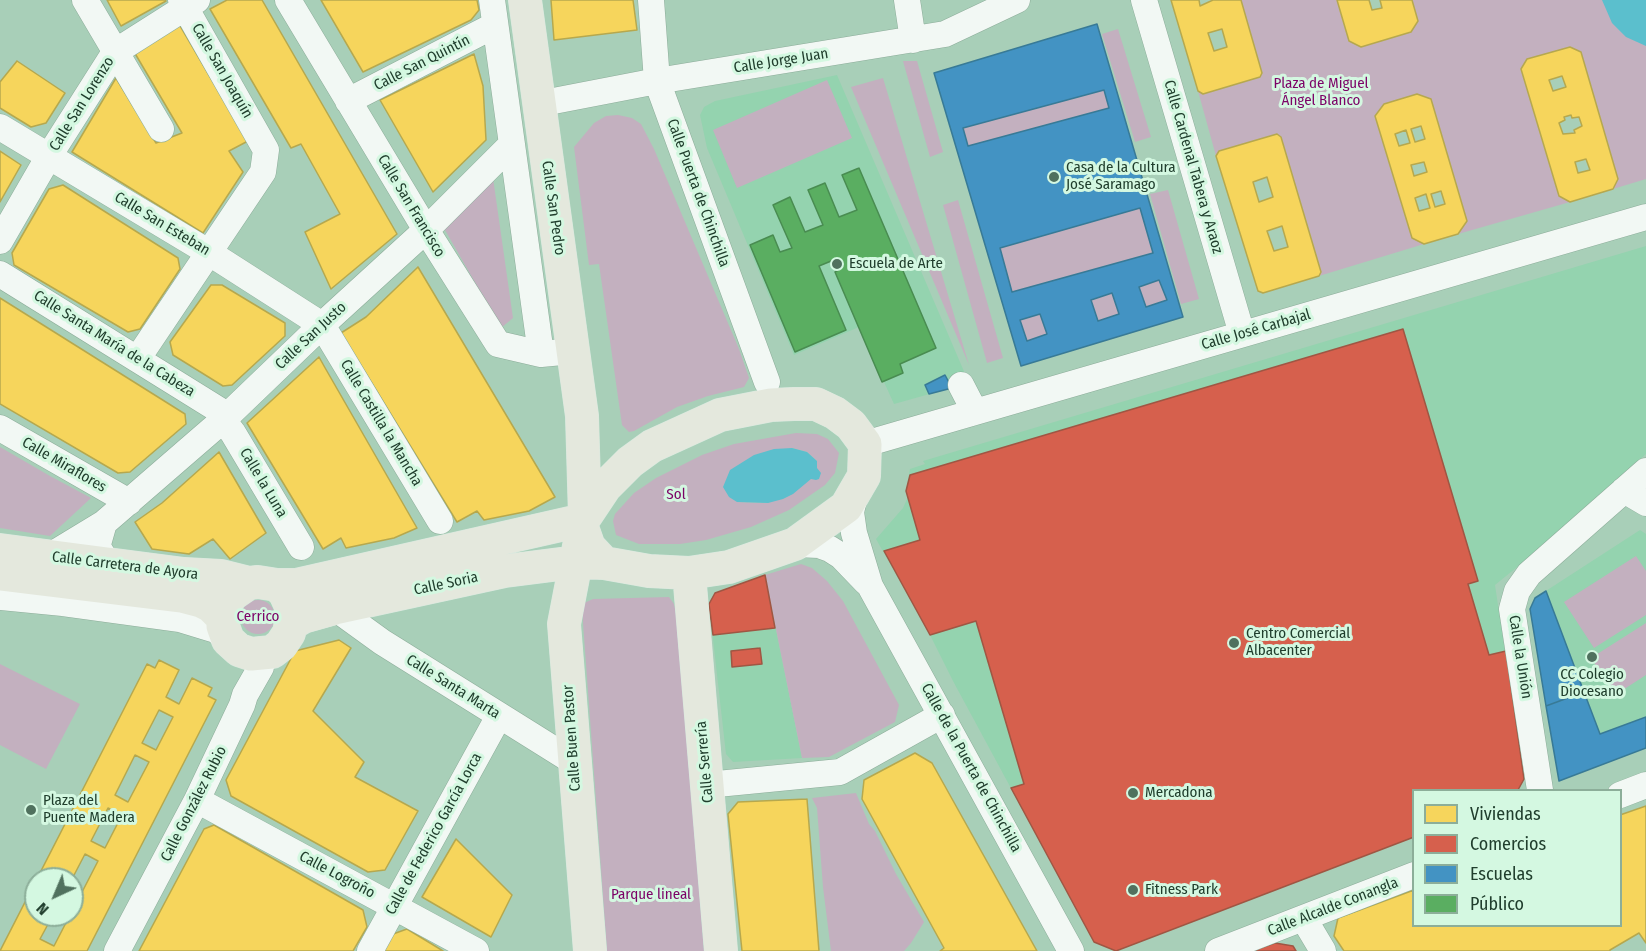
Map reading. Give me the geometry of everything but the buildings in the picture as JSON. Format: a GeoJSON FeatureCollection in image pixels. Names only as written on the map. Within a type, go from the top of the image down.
{"type":"FeatureCollection","features":[{"type":"Feature","properties":{"kind":"main road","name":"Calle San Pedro"},"geometry":{"type":"LineString","coordinates":[[525,0],[582,416],[583,521]]}},
{"type":"Feature","properties":{"kind":"main road"},"geometry":{"type":"LineString","coordinates":[[262,584],[285,593],[293,611],[291,624],[289,633],[281,645],[272,652],[251,654],[239,650],[226,629],[227,601],[233,594],[262,584],[296,585],[583,521],[605,487],[630,462],[652,446],[763,394],[794,404],[816,404],[851,424],[865,444],[864,476],[856,490]]}},
{"type":"Feature","properties":{"kind":"main road","name":"Calle San Pedro"},"geometry":{"type":"LineString","coordinates":[[582,416],[603,447],[630,462]]}},
{"type":"Feature","properties":{"kind":"main road","name":"Calle Soria"},"geometry":{"type":"LineString","coordinates":[[291,624],[303,617],[335,608],[505,571],[590,562],[649,571],[689,573],[729,567],[795,544],[846,507],[856,490]]}},
{"type":"Feature","properties":{"kind":"main road","name":"Calle Buen Pastor"},"geometry":{"type":"LineString","coordinates":[[583,521],[590,562],[564,624],[590,951]]}},
{"type":"Feature","properties":{"kind":"main road","name":"Calle Carretera de Ayora"},"geometry":{"type":"LineString","coordinates":[[0,550],[184,574],[221,576],[262,584]]}},
{"type":"Feature","properties":{"kind":"main road","name":"Calle Serrería"},"geometry":{"type":"LineString","coordinates":[[689,573],[721,951]]}},
{"type":"Feature","properties":{"kind":"main road","name":"Calle Carretera de Ayora"},"geometry":{"type":"LineString","coordinates":[[0,574],[182,596],[211,606],[226,629]]}},
{"type":"Feature","properties":{"kind":"street"},"geometry":{"type":"LineString","coordinates":[[85,0],[160,129]]}},
{"type":"Feature","properties":{"kind":"street","name":"Calle San Francisco"},"geometry":{"type":"LineString","coordinates":[[288,0],[426,230],[498,344],[541,354],[573,351]]}},
{"type":"Feature","properties":{"kind":"street"},"geometry":{"type":"LineString","coordinates":[[492,0],[541,354]]}},
{"type":"Feature","properties":{"kind":"street","name":"Calle Puerta de Chinchilla"},"geometry":{"type":"LineString","coordinates":[[651,0],[657,81],[763,394]]}},
{"type":"Feature","properties":{"kind":"street"},"geometry":{"type":"LineString","coordinates":[[907,0],[913,40]]}},
{"type":"Feature","properties":{"kind":"street","name":"Calle Jorge Juan"},"geometry":{"type":"LineString","coordinates":[[538,104],[657,81],[913,40],[945,33],[1017,0]]}},
{"type":"Feature","properties":{"kind":"street","name":"Calle Cardenal Tabera y Araoz"},"geometry":{"type":"LineString","coordinates":[[1144,0],[1242,334]]}},
{"type":"Feature","properties":{"kind":"street","name":"Calle San Lorenzo"},"geometry":{"type":"LineString","coordinates":[[0,241],[49,156],[115,52],[188,2]]}},
{"type":"Feature","properties":{"kind":"street","name":"Calle San Joaquín"},"geometry":{"type":"LineString","coordinates":[[188,2],[266,150],[263,172],[208,252]]}},
{"type":"Feature","properties":{"kind":"street","name":"Calle San Quintín"},"geometry":{"type":"LineString","coordinates":[[348,102],[495,25]]}},
{"type":"Feature","properties":{"kind":"street","name":"Calle San Esteban"},"geometry":{"type":"LineString","coordinates":[[0,126],[208,252],[322,325]]}},
{"type":"Feature","properties":{"kind":"street","name":"Calle San Justo"},"geometry":{"type":"LineString","coordinates":[[48,557],[104,523],[225,418],[426,230],[512,144]]}},
{"type":"Feature","properties":{"kind":"street","name":"Calle José Carbajal"},"geometry":{"type":"LineString","coordinates":[[865,444],[1646,217]]}},
{"type":"Feature","properties":{"kind":"street"},"geometry":{"type":"LineString","coordinates":[[138,358],[208,252]]}},
{"type":"Feature","properties":{"kind":"street","name":"Calle Santa María de la Cabeza"},"geometry":{"type":"LineString","coordinates":[[0,274],[138,358],[225,418]]}},
{"type":"Feature","properties":{"kind":"street","name":"Calle Castilla la Mancha"},"geometry":{"type":"LineString","coordinates":[[322,325],[440,521]]}},
{"type":"Feature","properties":{"kind":"street"},"geometry":{"type":"LineString","coordinates":[[961,385],[975,412]]}},
{"type":"Feature","properties":{"kind":"street","name":"Calle la Luna"},"geometry":{"type":"LineString","coordinates":[[225,418],[301,548]]}},
{"type":"Feature","properties":{"kind":"street","name":"Calle Miraflores"},"geometry":{"type":"LineString","coordinates":[[0,428],[129,502]]}},
{"type":"Feature","properties":{"kind":"street","name":"Calle la Unión"},"geometry":{"type":"LineString","coordinates":[[1540,789],[1512,609],[1516,591],[1529,574],[1646,471]]}},
{"type":"Feature","properties":{"kind":"street","name":"Calle de la Puerta de Chinchilla"},"geometry":{"type":"LineString","coordinates":[[856,490],[851,512],[854,533],[870,586],[1071,951]]}},
{"type":"Feature","properties":{"kind":"street"},"geometry":{"type":"LineString","coordinates":[[1624,490],[1646,503]]}},
{"type":"Feature","properties":{"kind":"street"},"geometry":{"type":"LineString","coordinates":[[104,523],[99,538],[99,549],[108,564]]}},
{"type":"Feature","properties":{"kind":"street","name":"Calle de la Puerta de Chinchilla"},"geometry":{"type":"LineString","coordinates":[[795,544],[819,545],[830,549],[841,556],[870,586]]}},
{"type":"Feature","properties":{"kind":"street"},"geometry":{"type":"LineString","coordinates":[[0,597],[180,619],[216,630],[226,629]]}},
{"type":"Feature","properties":{"kind":"street","name":"Calle Santa Marta"},"geometry":{"type":"LineString","coordinates":[[335,608],[382,642],[574,762]]}},
{"type":"Feature","properties":{"kind":"street","name":"Calle González Rubio"},"geometry":{"type":"LineString","coordinates":[[117,951],[197,800],[242,705],[244,694],[261,667],[262,654]]}},
{"type":"Feature","properties":{"kind":"street"},"geometry":{"type":"LineString","coordinates":[[707,785],[840,772],[942,715]]}},
{"type":"Feature","properties":{"kind":"street","name":"Calle de Federico García Lorca"},"geometry":{"type":"LineString","coordinates":[[370,951],[499,716]]}},
{"type":"Feature","properties":{"kind":"street"},"geometry":{"type":"LineString","coordinates":[[1622,794],[1646,785]]}},
{"type":"Feature","properties":{"kind":"street","name":"Calle Logroño"},"geometry":{"type":"LineString","coordinates":[[197,800],[476,951]]}},
{"type":"Feature","properties":{"kind":"street","name":"Calle Alcalde Conangla"},"geometry":{"type":"LineString","coordinates":[[1218,951],[1412,875]]}},
{"type":"Feature","properties":{"kind":"street"},"geometry":{"type":"LineString","coordinates":[[1304,919],[1323,951]]}},
{"type":"Feature","properties":{"kind":"shaded area","name":"Escuela de Arte"},"geometry":{"type":"Polygon","coordinates":[[[837,75],[969,383],[894,404],[859,327],[794,355],[707,148],[700,115],[704,107],[715,101],[837,75]]]}},
{"type":"Feature","properties":{"kind":"shaded area","name":"Centro Comercial Albacenter"},"geometry":{"type":"Polygon","coordinates":[[[1646,246],[1646,454],[1548,542],[1495,585],[1524,779],[1519,789],[1412,789],[1412,837],[1116,951],[1094,942],[930,635],[876,539],[903,508],[908,497],[906,491],[910,469],[925,464],[923,461],[1646,246]]]}},
{"type":"Feature","properties":{"kind":"shaded area","name":"CC Colegio Diocesano"},"geometry":{"type":"Polygon","coordinates":[[[1640,530],[1646,534],[1646,748],[1559,781],[1530,609],[1535,598],[1640,530]]]}},
{"type":"Feature","properties":{"kind":"shaded area"},"geometry":{"type":"Polygon","coordinates":[[[765,575],[802,758],[733,762],[726,754],[709,604],[715,593],[765,575]]]}},
{"type":"Feature","properties":{"kind":"green space","name":"Plaza de Miguel Ángel Blanco"},"geometry":{"type":"Polygon","coordinates":[[[1241,0],[1337,0],[1349,40],[1412,0],[1646,0],[1646,179],[1613,189],[1618,179],[1581,52],[1570,47],[1527,59],[1521,69],[1559,196],[1570,202],[1458,234],[1467,221],[1431,99],[1417,94],[1384,104],[1375,116],[1412,238],[1424,244],[1319,276],[1321,272],[1281,137],[1277,134],[1216,156],[1198,91],[1259,77],[1262,73],[1241,0]]]}},
{"type":"Feature","properties":{"kind":"green space"},"geometry":{"type":"Polygon","coordinates":[[[1118,29],[1151,137],[1135,142],[1102,34],[1118,29]]]}},
{"type":"Feature","properties":{"kind":"green space"},"geometry":{"type":"Polygon","coordinates":[[[903,61],[917,61],[943,152],[930,157],[903,61]]]}},
{"type":"Feature","properties":{"kind":"green space"},"geometry":{"type":"Polygon","coordinates":[[[883,78],[969,365],[851,87],[883,78]]]}},
{"type":"Feature","properties":{"kind":"green space"},"geometry":{"type":"Polygon","coordinates":[[[827,80],[852,138],[737,188],[713,130],[827,80]]]}},
{"type":"Feature","properties":{"kind":"green space"},"geometry":{"type":"Polygon","coordinates":[[[1104,90],[1109,108],[968,146],[963,128],[1104,90]]]}},
{"type":"Feature","properties":{"kind":"green space"},"geometry":{"type":"Polygon","coordinates":[[[618,115],[632,118],[641,124],[654,149],[739,349],[749,378],[744,387],[677,407],[629,432],[622,425],[599,264],[589,265],[574,147],[594,123],[606,116],[618,115]]]}},
{"type":"Feature","properties":{"kind":"green space"},"geometry":{"type":"Polygon","coordinates":[[[492,171],[513,318],[501,328],[441,223],[492,171]]]}},
{"type":"Feature","properties":{"kind":"green space"},"geometry":{"type":"Polygon","coordinates":[[[1168,190],[1199,299],[1181,304],[1150,194],[1168,190]]]}},
{"type":"Feature","properties":{"kind":"green space"},"geometry":{"type":"Polygon","coordinates":[[[958,200],[1003,358],[987,363],[943,205],[958,200]]]}},
{"type":"Feature","properties":{"kind":"green space"},"geometry":{"type":"Polygon","coordinates":[[[1140,208],[1153,253],[1012,292],[1000,248],[1140,208]]]}},
{"type":"Feature","properties":{"kind":"green space"},"geometry":{"type":"Polygon","coordinates":[[[1159,280],[1167,300],[1146,307],[1139,287],[1159,280]]]}},
{"type":"Feature","properties":{"kind":"green space"},"geometry":{"type":"Polygon","coordinates":[[[1112,293],[1119,314],[1098,321],[1091,300],[1112,293]]]}},
{"type":"Feature","properties":{"kind":"green space"},"geometry":{"type":"Polygon","coordinates":[[[1040,314],[1047,334],[1027,341],[1020,320],[1040,314]]]}},
{"type":"Feature","properties":{"kind":"green space","name":"Sol"},"geometry":{"type":"Polygon","coordinates":[[[796,433],[817,434],[828,439],[839,453],[835,473],[825,485],[789,510],[751,527],[706,540],[680,544],[639,544],[616,535],[613,521],[615,514],[634,493],[656,478],[702,455],[734,444],[796,433]],[[792,448],[737,502],[768,503],[811,479],[817,469],[817,461],[807,452],[792,448]]]}},
{"type":"Feature","properties":{"kind":"green space"},"geometry":{"type":"Polygon","coordinates":[[[0,447],[91,498],[50,536],[0,528],[0,447]]]}},
{"type":"Feature","properties":{"kind":"green space"},"geometry":{"type":"Polygon","coordinates":[[[1636,556],[1646,571],[1646,615],[1594,648],[1564,602],[1636,556]]]}},
{"type":"Feature","properties":{"kind":"green space"},"geometry":{"type":"Polygon","coordinates":[[[801,564],[812,568],[827,581],[843,601],[899,705],[895,722],[829,757],[802,758],[765,575],[801,564]]]}},
{"type":"Feature","properties":{"kind":"green space","name":"Parque lineal"},"geometry":{"type":"Polygon","coordinates":[[[669,597],[674,604],[678,622],[704,951],[607,951],[582,609],[584,603],[593,599],[669,597]]]}},
{"type":"Feature","properties":{"kind":"green space","name":"Cerrico"},"geometry":{"type":"Polygon","coordinates":[[[258,600],[270,605],[275,617],[270,629],[258,634],[246,629],[241,617],[246,605],[258,600]]]}},
{"type":"Feature","properties":{"kind":"green space"},"geometry":{"type":"Polygon","coordinates":[[[1646,623],[1646,675],[1615,695],[1591,658],[1646,623]]]}},
{"type":"Feature","properties":{"kind":"green space"},"geometry":{"type":"Polygon","coordinates":[[[0,664],[80,704],[46,769],[0,745],[0,664]]]}},
{"type":"Feature","properties":{"kind":"green space"},"geometry":{"type":"Polygon","coordinates":[[[856,793],[869,824],[875,831],[896,874],[924,922],[904,951],[831,951],[817,808],[812,798],[856,793]]]}},
{"type":"Feature","properties":{"kind":"water"},"geometry":{"type":"Polygon","coordinates":[[[1602,0],[1646,0],[1646,46],[1626,37],[1612,23],[1602,0]]]}},
{"type":"Feature","properties":{"kind":"water"},"geometry":{"type":"Polygon","coordinates":[[[792,448],[807,452],[817,461],[817,468],[821,473],[819,479],[811,479],[793,494],[768,503],[737,502],[729,497],[723,487],[730,470],[754,455],[774,449],[792,448]]]}},
{"type":"Feature","properties":{"kind":"place","name":"Casa de la Cultura José Saramago"},"geometry":{"type":"Point","coordinates":[1054,177]}},
{"type":"Feature","properties":{"kind":"place","name":"Escuela de Arte"},"geometry":{"type":"Point","coordinates":[837,264]}},
{"type":"Feature","properties":{"kind":"place","name":"Centro Comercial Albacenter"},"geometry":{"type":"Point","coordinates":[1234,643]}},
{"type":"Feature","properties":{"kind":"place","name":"CC Colegio Diocesano"},"geometry":{"type":"Point","coordinates":[1592,657]}},
{"type":"Feature","properties":{"kind":"place","name":"Mercadona"},"geometry":{"type":"Point","coordinates":[1133,793]}},
{"type":"Feature","properties":{"kind":"place","name":"Plaza del Puente Madera"},"geometry":{"type":"Point","coordinates":[31,810]}},
{"type":"Feature","properties":{"kind":"place","name":"Fitness Park"},"geometry":{"type":"Point","coordinates":[1133,890]}}]}
